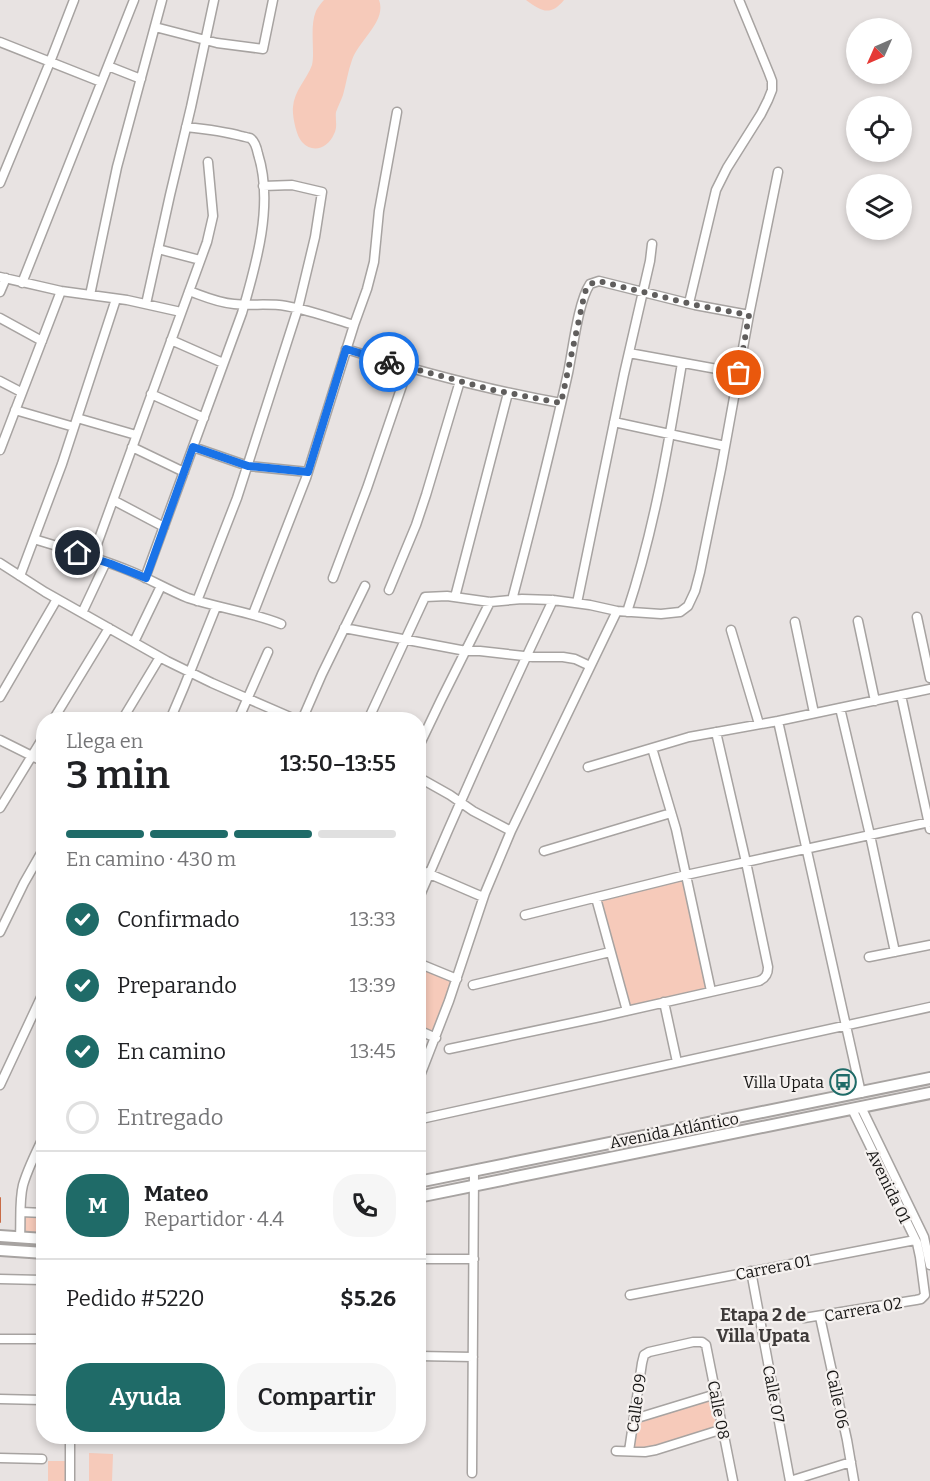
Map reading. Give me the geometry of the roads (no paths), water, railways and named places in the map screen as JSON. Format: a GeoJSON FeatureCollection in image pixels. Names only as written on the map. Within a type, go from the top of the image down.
{"type":"FeatureCollection","features":[{"type":"Feature","properties":{"kind":"street"},"geometry":{"type":"LineString","coordinates":[[0,183],[74,0]]}},
{"type":"Feature","properties":{"kind":"street"},"geometry":{"type":"LineString","coordinates":[[22,283],[134,0]]}},
{"type":"Feature","properties":{"kind":"street"},"geometry":{"type":"LineString","coordinates":[[90,296],[114,178],[162,0]]}},
{"type":"Feature","properties":{"kind":"street"},"geometry":{"type":"LineString","coordinates":[[146,304],[214,0]]}},
{"type":"Feature","properties":{"kind":"street"},"geometry":{"type":"LineString","coordinates":[[155,27],[205,41],[263,49],[273,0]]}},
{"type":"Feature","properties":{"kind":"street"},"geometry":{"type":"LineString","coordinates":[[689,303],[716,190],[761,114],[771,90],[772,81],[739,0]]}},
{"type":"Feature","properties":{"kind":"street"},"geometry":{"type":"LineString","coordinates":[[0,42],[101,82]]}},
{"type":"Feature","properties":{"kind":"street"},"geometry":{"type":"LineString","coordinates":[[108,66],[141,79]]}},
{"type":"Feature","properties":{"kind":"street"},"geometry":{"type":"LineString","coordinates":[[253,614],[308,472],[367,289],[374,262],[379,211],[397,112]]}},
{"type":"Feature","properties":{"kind":"street"},"geometry":{"type":"LineString","coordinates":[[146,578],[244,305],[264,216],[260,161],[253,141],[250,138],[226,132],[186,127]]}},
{"type":"Feature","properties":{"kind":"street"},"geometry":{"type":"LineString","coordinates":[[92,558],[207,242],[213,216],[208,162]]}},
{"type":"Feature","properties":{"kind":"street"},"geometry":{"type":"LineString","coordinates":[[372,712],[425,597],[455,597],[490,602],[554,600],[622,612],[661,614],[680,612],[688,606],[700,572],[778,172]]}},
{"type":"Feature","properties":{"kind":"street"},"geometry":{"type":"LineString","coordinates":[[197,601],[248,466],[298,308],[315,237],[322,192],[292,185],[263,186]]}},
{"type":"Feature","properties":{"kind":"street"},"geometry":{"type":"LineString","coordinates":[[577,603],[652,244]]}},
{"type":"Feature","properties":{"kind":"street"},"geometry":{"type":"LineString","coordinates":[[158,249],[200,260]]}},
{"type":"Feature","properties":{"kind":"street"},"geometry":{"type":"LineString","coordinates":[[0,292],[3,277],[61,291],[146,304],[181,312]]}},
{"type":"Feature","properties":{"kind":"street"},"geometry":{"type":"LineString","coordinates":[[512,600],[547,468],[583,301],[590,284],[599,281],[749,315]]}},
{"type":"Feature","properties":{"kind":"street"},"geometry":{"type":"LineString","coordinates":[[1,445],[61,291]]}},
{"type":"Feature","properties":{"kind":"street"},"geometry":{"type":"LineString","coordinates":[[189,291],[225,303],[298,308],[354,325]]}},
{"type":"Feature","properties":{"kind":"street"},"geometry":{"type":"LineString","coordinates":[[20,576],[62,464],[116,299]]}},
{"type":"Feature","properties":{"kind":"street"},"geometry":{"type":"LineString","coordinates":[[0,318],[42,341]]}},
{"type":"Feature","properties":{"kind":"street"},"geometry":{"type":"LineString","coordinates":[[171,340],[223,363]]}},
{"type":"Feature","properties":{"kind":"street"},"geometry":{"type":"LineString","coordinates":[[346,349],[408,368],[508,393],[561,403]]}},
{"type":"Feature","properties":{"kind":"street"},"geometry":{"type":"LineString","coordinates":[[629,353],[739,373]]}},
{"type":"Feature","properties":{"kind":"street"},"geometry":{"type":"LineString","coordinates":[[426,1062],[457,979],[483,897],[511,831],[590,666],[622,612],[645,552],[670,434],[682,363]]}},
{"type":"Feature","properties":{"kind":"street"},"geometry":{"type":"LineString","coordinates":[[333,578],[408,368]]}},
{"type":"Feature","properties":{"kind":"street"},"geometry":{"type":"LineString","coordinates":[[0,381],[21,393]]}},
{"type":"Feature","properties":{"kind":"street"},"geometry":{"type":"LineString","coordinates":[[389,590],[426,495],[460,381]]}},
{"type":"Feature","properties":{"kind":"street"},"geometry":{"type":"LineString","coordinates":[[455,597],[508,393]]}},
{"type":"Feature","properties":{"kind":"street"},"geometry":{"type":"LineString","coordinates":[[151,394],[204,418]]}},
{"type":"Feature","properties":{"kind":"street"},"geometry":{"type":"LineString","coordinates":[[15,410],[136,435]]}},
{"type":"Feature","properties":{"kind":"street"},"geometry":{"type":"LineString","coordinates":[[614,422],[725,446]]}},
{"type":"Feature","properties":{"kind":"street"},"geometry":{"type":"LineString","coordinates":[[132,447],[184,472]]}},
{"type":"Feature","properties":{"kind":"street"},"geometry":{"type":"LineString","coordinates":[[193,447],[248,466],[308,472]]}},
{"type":"Feature","properties":{"kind":"street"},"geometry":{"type":"LineString","coordinates":[[113,501],[164,527]]}},
{"type":"Feature","properties":{"kind":"street"},"geometry":{"type":"LineString","coordinates":[[34,539],[106,562],[197,601],[253,614],[281,624]]}},
{"type":"Feature","properties":{"kind":"street"},"geometry":{"type":"LineString","coordinates":[[82,613],[106,562]]}},
{"type":"Feature","properties":{"kind":"street"},"geometry":{"type":"LineString","coordinates":[[0,576],[3,565],[57,599],[160,657],[190,673],[278,712]]}},
{"type":"Feature","properties":{"kind":"street"},"geometry":{"type":"LineString","coordinates":[[134,642],[161,586]]}},
{"type":"Feature","properties":{"kind":"street"},"geometry":{"type":"LineString","coordinates":[[306,712],[365,586]]}},
{"type":"Feature","properties":{"kind":"street"},"geometry":{"type":"LineString","coordinates":[[0,697],[57,599]]}},
{"type":"Feature","properties":{"kind":"street"},"geometry":{"type":"LineString","coordinates":[[426,883],[526,656],[554,600]]}},
{"type":"Feature","properties":{"kind":"street"},"geometry":{"type":"LineString","coordinates":[[426,731],[490,602]]}},
{"type":"Feature","properties":{"kind":"street"},"geometry":{"type":"LineString","coordinates":[[173,712],[216,607]]}},
{"type":"Feature","properties":{"kind":"street"},"geometry":{"type":"LineString","coordinates":[[917,617],[930,678]]}},
{"type":"Feature","properties":{"kind":"street"},"geometry":{"type":"LineString","coordinates":[[858,621],[874,701]]}},
{"type":"Feature","properties":{"kind":"street"},"geometry":{"type":"LineString","coordinates":[[795,622],[814,713]]}},
{"type":"Feature","properties":{"kind":"street"},"geometry":{"type":"LineString","coordinates":[[58,712],[109,628]]}},
{"type":"Feature","properties":{"kind":"street"},"geometry":{"type":"LineString","coordinates":[[344,628],[466,651],[563,657],[575,659],[590,666]]}},
{"type":"Feature","properties":{"kind":"street"},"geometry":{"type":"LineString","coordinates":[[730,630],[759,724]]}},
{"type":"Feature","properties":{"kind":"street"},"geometry":{"type":"LineString","coordinates":[[242,712],[268,652]]}},
{"type":"Feature","properties":{"kind":"street"},"geometry":{"type":"LineString","coordinates":[[127,712],[160,657]]}},
{"type":"Feature","properties":{"kind":"street"},"geometry":{"type":"LineString","coordinates":[[588,767],[689,737],[930,689]]}},
{"type":"Feature","properties":{"kind":"street"},"geometry":{"type":"LineString","coordinates":[[525,915],[686,875],[929,824],[901,695]]}},
{"type":"Feature","properties":{"kind":"street"},"geometry":{"type":"LineString","coordinates":[[840,708],[895,952]]}},
{"type":"Feature","properties":{"kind":"street"},"geometry":{"type":"LineString","coordinates":[[778,721],[861,1093]]}},
{"type":"Feature","properties":{"kind":"street"},"geometry":{"type":"LineString","coordinates":[[449,1049],[759,981],[765,977],[768,967],[716,732]]}},
{"type":"Feature","properties":{"kind":"street"},"geometry":{"type":"LineString","coordinates":[[0,740],[36,758]]}},
{"type":"Feature","properties":{"kind":"street"},"geometry":{"type":"LineString","coordinates":[[652,748],[671,813],[711,991]]}},
{"type":"Feature","properties":{"kind":"street"},"geometry":{"type":"LineString","coordinates":[[0,808],[36,749]]}},
{"type":"Feature","properties":{"kind":"street"},"geometry":{"type":"LineString","coordinates":[[426,781],[473,811],[511,831]]}},
{"type":"Feature","properties":{"kind":"street"},"geometry":{"type":"LineString","coordinates":[[544,851],[671,813]]}},
{"type":"Feature","properties":{"kind":"street"},"geometry":{"type":"LineString","coordinates":[[0,931],[24,883],[36,868]]}},
{"type":"Feature","properties":{"kind":"street"},"geometry":{"type":"LineString","coordinates":[[426,872],[483,897]]}},
{"type":"Feature","properties":{"kind":"street"},"geometry":{"type":"LineString","coordinates":[[596,898],[627,1011]]}},
{"type":"Feature","properties":{"kind":"street"},"geometry":{"type":"LineString","coordinates":[[869,957],[930,945]]}},
{"type":"Feature","properties":{"kind":"street"},"geometry":{"type":"LineString","coordinates":[[473,985],[610,952]]}},
{"type":"Feature","properties":{"kind":"street"},"geometry":{"type":"LineString","coordinates":[[426,966],[457,979]]}},
{"type":"Feature","properties":{"kind":"street"},"geometry":{"type":"LineString","coordinates":[[664,1002],[677,1062]]}},
{"type":"Feature","properties":{"kind":"street"},"geometry":{"type":"LineString","coordinates":[[426,1118],[930,1007]]}},
{"type":"Feature","properties":{"kind":"street"},"geometry":{"type":"LineString","coordinates":[[0,1085],[36,1008]]}},
{"type":"Feature","properties":{"kind":"street"},"geometry":{"type":"LineString","coordinates":[[426,1034],[436,1038]]}},
{"type":"Feature","properties":{"kind":"street","name":"Avenida Atlántico"},"geometry":{"type":"LineString","coordinates":[[426,1180],[930,1078]]}},
{"type":"Feature","properties":{"kind":"street","name":"Avenida Atlántico"},"geometry":{"type":"LineString","coordinates":[[426,1195],[930,1093]]}},
{"type":"Feature","properties":{"kind":"street","name":"Avenida 01"},"geometry":{"type":"LineString","coordinates":[[856,1108],[923,1238],[930,1265]]}},
{"type":"Feature","properties":{"kind":"street"},"geometry":{"type":"LineString","coordinates":[[20,1238],[23,1186],[36,1155]]}},
{"type":"Feature","properties":{"kind":"street"},"geometry":{"type":"LineString","coordinates":[[472,1473],[474,1171]]}},
{"type":"Feature","properties":{"kind":"street"},"geometry":{"type":"LineString","coordinates":[[21,1212],[36,1213]]}},
{"type":"Feature","properties":{"kind":"street"},"geometry":{"type":"LineString","coordinates":[[0,1236],[36,1239]]}},
{"type":"Feature","properties":{"kind":"street","name":"Avenida 01"},"geometry":{"type":"LineString","coordinates":[[921,1299],[924,1298],[926,1291],[920,1257],[923,1238]]}},
{"type":"Feature","properties":{"kind":"street","name":"Carrera 01"},"geometry":{"type":"LineString","coordinates":[[630,1295],[923,1238]]}},
{"type":"Feature","properties":{"kind":"street"},"geometry":{"type":"LineString","coordinates":[[0,1250],[36,1252]]}},
{"type":"Feature","properties":{"kind":"street"},"geometry":{"type":"LineString","coordinates":[[426,1259],[474,1259]]}},
{"type":"Feature","properties":{"kind":"street","name":"Calle 07"},"geometry":{"type":"LineString","coordinates":[[751,1271],[793,1480]]}},
{"type":"Feature","properties":{"kind":"street"},"geometry":{"type":"LineString","coordinates":[[0,1279],[36,1280]]}},
{"type":"Feature","properties":{"kind":"street","name":"Carrera 02"},"geometry":{"type":"LineString","coordinates":[[804,1318],[921,1299]]}},
{"type":"Feature","properties":{"kind":"street","name":"Calle 06"},"geometry":{"type":"LineString","coordinates":[[820,1317],[854,1481]]}},
{"type":"Feature","properties":{"kind":"street"},"geometry":{"type":"LineString","coordinates":[[0,1339],[36,1339]]}},
{"type":"Feature","properties":{"kind":"street","name":"Calle 08"},"geometry":{"type":"LineString","coordinates":[[644,1355],[693,1342],[702,1342],[706,1345],[733,1481]]}},
{"type":"Feature","properties":{"kind":"street","name":"Calle 09"},"geometry":{"type":"LineString","coordinates":[[629,1451],[644,1355]]}},
{"type":"Feature","properties":{"kind":"street"},"geometry":{"type":"LineString","coordinates":[[426,1356],[473,1357]]}},
{"type":"Feature","properties":{"kind":"street"},"geometry":{"type":"LineString","coordinates":[[634,1419],[716,1394]]}},
{"type":"Feature","properties":{"kind":"street"},"geometry":{"type":"LineString","coordinates":[[0,1399],[36,1400]]}},
{"type":"Feature","properties":{"kind":"street"},"geometry":{"type":"LineString","coordinates":[[616,1451],[656,1450],[723,1429]]}},
{"type":"Feature","properties":{"kind":"street"},"geometry":{"type":"LineString","coordinates":[[70,1444],[70,1481]]}},
{"type":"Feature","properties":{"kind":"street"},"geometry":{"type":"LineString","coordinates":[[0,1458],[42,1459]]}},
{"type":"Feature","properties":{"kind":"street"},"geometry":{"type":"LineString","coordinates":[[793,1480],[851,1462]]}},
{"type":"Feature","properties":{"kind":"waterway"},"geometry":{"type":"LineString","coordinates":[[0,1198],[0,1222]]}},
{"type":"Feature","properties":{"kind":"place","name":"Villa Upata"},"geometry":{"type":"Point","coordinates":[843,1082]}},
{"type":"Feature","properties":{"kind":"district","name":"Etapa 2 de Villa Upata"},"geometry":{"type":"Point","coordinates":[763,1325]}}]}
